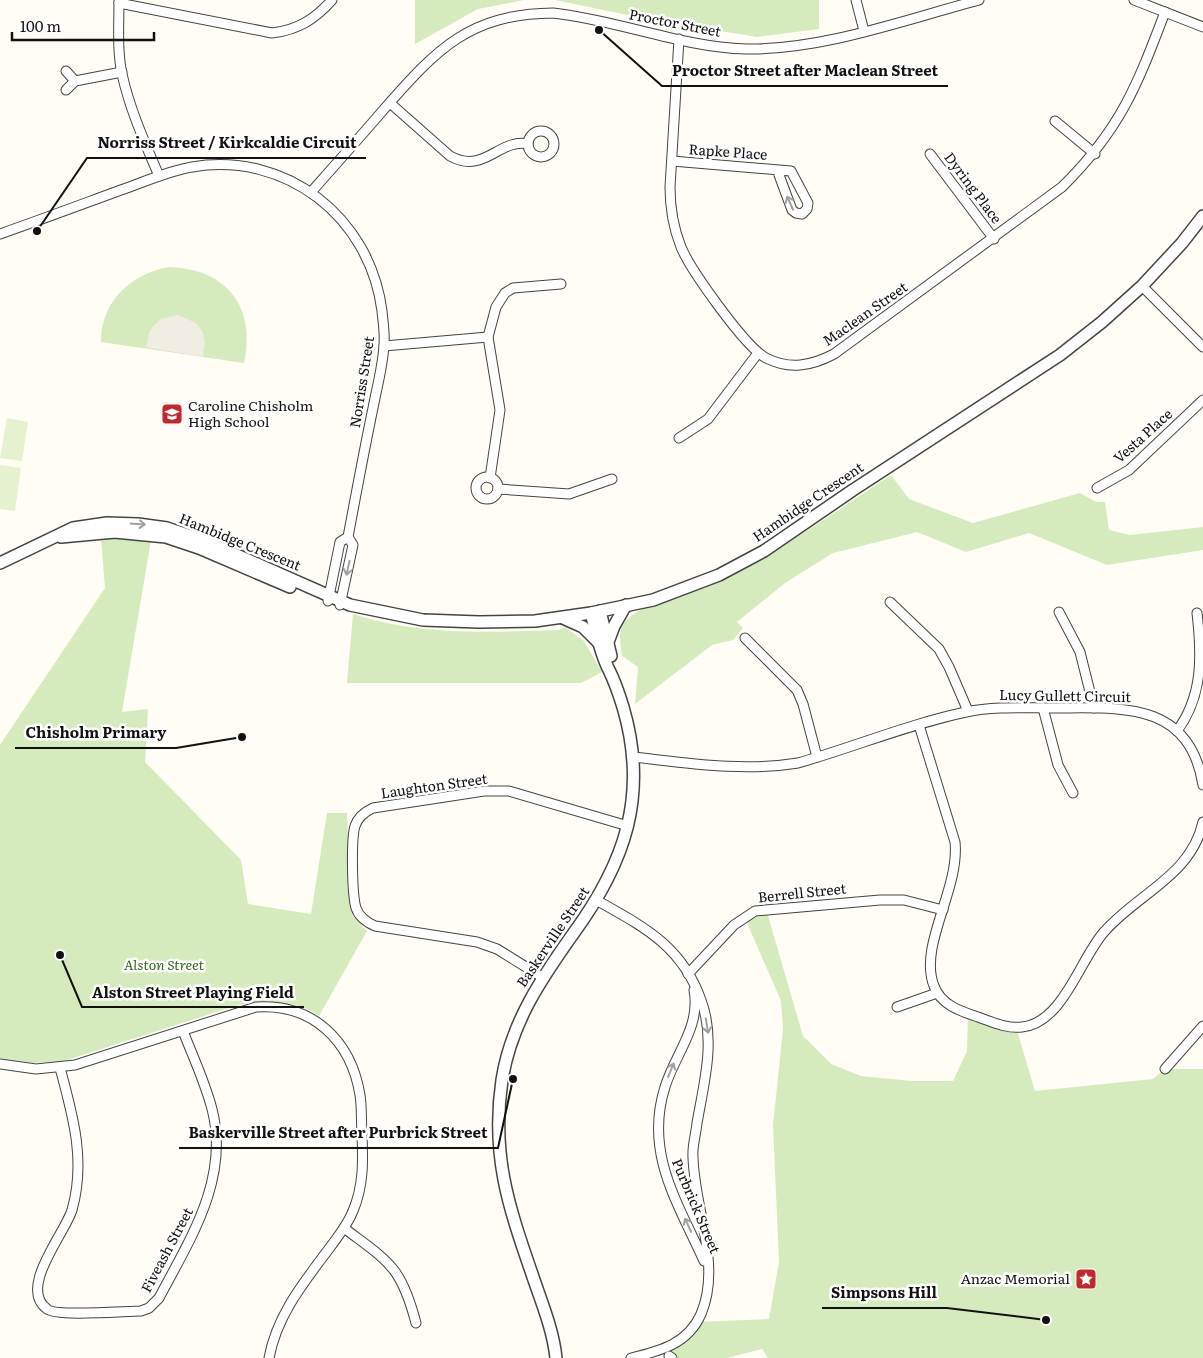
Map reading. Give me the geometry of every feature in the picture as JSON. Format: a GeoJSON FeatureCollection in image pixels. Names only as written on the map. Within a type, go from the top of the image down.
{"type":"FeatureCollection","features":[{"type":"Feature","properties":{"kind":"street"},"geometry":{"type":"LineString","coordinates":[[159,176],[136,120],[122,72],[118,41],[119,2],[272,33],[288,31],[303,25],[316,16],[332,0]]}},
{"type":"Feature","properties":{"kind":"street"},"geometry":{"type":"LineString","coordinates":[[856,0],[864,31]]}},
{"type":"Feature","properties":{"kind":"street","name":"Proctor Street"},"geometry":{"type":"LineString","coordinates":[[312,191],[420,68],[441,49],[476,28],[501,18],[526,13],[566,14],[679,39],[745,49],[781,48],[816,43],[979,0]]}},
{"type":"Feature","properties":{"kind":"street"},"geometry":{"type":"LineString","coordinates":[[1134,0],[1203,27]]}},
{"type":"Feature","properties":{"kind":"street","name":"Maclean Street"},"geometry":{"type":"LineString","coordinates":[[679,39],[670,208],[680,246],[695,271],[745,340],[758,353],[780,364],[796,366],[820,361],[834,354],[1056,192],[1095,154],[1122,115],[1137,86],[1166,12]]}},
{"type":"Feature","properties":{"kind":"street"},"geometry":{"type":"LineString","coordinates":[[66,71],[75,81]]}},
{"type":"Feature","properties":{"kind":"street"},"geometry":{"type":"LineString","coordinates":[[66,90],[75,81],[122,72]]}},
{"type":"Feature","properties":{"kind":"street"},"geometry":{"type":"LineString","coordinates":[[390,103],[450,156],[460,162],[470,163],[515,145],[528,144]]}},
{"type":"Feature","properties":{"kind":"street"},"geometry":{"type":"LineString","coordinates":[[1055,121],[1095,154]]}},
{"type":"Feature","properties":{"kind":"street","name":"Dyring Place"},"geometry":{"type":"LineString","coordinates":[[930,154],[994,239]]}},
{"type":"Feature","properties":{"kind":"street","name":"Rapke Place"},"geometry":{"type":"LineString","coordinates":[[672,161],[791,171],[795,175],[808,203],[807,209],[802,214],[796,214],[792,210],[780,181],[779,175],[782,171]]}},
{"type":"Feature","properties":{"kind":"street","name":"Norriss Street"},"geometry":{"type":"LineString","coordinates":[[0,234],[159,176],[190,167],[216,164],[240,165],[277,174],[312,191],[343,219],[366,256],[380,299],[384,346],[348,537],[353,545],[344,603]]}},
{"type":"Feature","properties":{"kind":"street","name":"Hambidge Crescent"},"geometry":{"type":"LineString","coordinates":[[0,563],[73,528],[107,523],[138,524],[167,528],[205,541],[329,598],[423,620],[507,622],[563,618],[653,600],[719,575],[764,551],[853,490],[1060,356],[1142,286],[1182,243],[1203,216]]}},
{"type":"Feature","properties":{"kind":"street"},"geometry":{"type":"LineString","coordinates":[[490,478],[500,410],[488,337],[496,307],[505,293],[513,288],[561,284]]}},
{"type":"Feature","properties":{"kind":"street"},"geometry":{"type":"LineString","coordinates":[[1142,286],[1203,347]]}},
{"type":"Feature","properties":{"kind":"street"},"geometry":{"type":"LineString","coordinates":[[384,346],[488,337]]}},
{"type":"Feature","properties":{"kind":"street"},"geometry":{"type":"LineString","coordinates":[[679,438],[708,419],[758,353]]}},
{"type":"Feature","properties":{"kind":"street","name":"Vesta Place"},"geometry":{"type":"LineString","coordinates":[[1097,488],[1129,470],[1203,400]]}},
{"type":"Feature","properties":{"kind":"street"},"geometry":{"type":"LineString","coordinates":[[483,478],[490,478],[496,482],[498,489],[495,496],[486,499],[479,495],[476,488],[478,482],[483,478]]}},
{"type":"Feature","properties":{"kind":"street"},"geometry":{"type":"LineString","coordinates":[[498,489],[569,494],[612,479]]}},
{"type":"Feature","properties":{"kind":"street","name":"Norriss Street"},"geometry":{"type":"LineString","coordinates":[[329,598],[340,542],[348,537]]}},
{"type":"Feature","properties":{"kind":"street"},"geometry":{"type":"LineString","coordinates":[[890,602],[939,649],[949,667],[968,712]]}},
{"type":"Feature","properties":{"kind":"street"},"geometry":{"type":"LineString","coordinates":[[563,618],[583,627],[604,644],[626,605]]}},
{"type":"Feature","properties":{"kind":"street","name":"Baskerville Street"},"geometry":{"type":"LineString","coordinates":[[556,1358],[549,1324],[509,1208],[502,1177],[499,1112],[506,1064],[520,1018],[542,977],[598,901],[619,856],[628,826],[633,783],[633,757],[629,732],[595,612]]}},
{"type":"Feature","properties":{"kind":"street"},"geometry":{"type":"LineString","coordinates":[[1059,612],[1080,652],[1094,708]]}},
{"type":"Feature","properties":{"kind":"street"},"geometry":{"type":"LineString","coordinates":[[1177,731],[1191,710],[1198,690],[1203,653],[1197,613]]}},
{"type":"Feature","properties":{"kind":"street"},"geometry":{"type":"LineString","coordinates":[[745,638],[797,690],[803,704],[818,757]]}},
{"type":"Feature","properties":{"kind":"street"},"geometry":{"type":"LineString","coordinates":[[1043,708],[1058,764],[1073,793]]}},
{"type":"Feature","properties":{"kind":"street","name":"Lucy Gullett Circuit"},"geometry":{"type":"LineString","coordinates":[[633,757],[744,768],[771,767],[818,757],[918,725],[968,712],[1043,708],[1094,708],[1134,710],[1152,715],[1177,731],[1197,762],[1203,785]]}},
{"type":"Feature","properties":{"kind":"street"},"geometry":{"type":"LineString","coordinates":[[918,725],[955,842],[956,856],[954,877],[929,964],[930,976],[937,993],[947,1004],[958,1011],[1009,1027],[1023,1027],[1037,1023],[1049,1015],[1060,1003],[1104,932],[1181,866],[1200,847],[1203,822]]}},
{"type":"Feature","properties":{"kind":"street","name":"Laughton Street"},"geometry":{"type":"LineString","coordinates":[[542,977],[497,949],[477,942],[375,926],[367,923],[356,909],[354,899],[353,836],[359,818],[373,808],[484,791],[509,791],[628,826]]}},
{"type":"Feature","properties":{"kind":"street","name":"Berrell Street"},"geometry":{"type":"LineString","coordinates":[[690,977],[734,924],[755,911],[880,900],[904,900],[944,910]]}},
{"type":"Feature","properties":{"kind":"street","name":"Purbrick Street"},"geometry":{"type":"LineString","coordinates":[[598,901],[644,926],[668,947],[690,977],[701,999],[709,1048],[692,1154],[708,1270],[707,1296],[701,1314],[669,1355],[630,1358]]}},
{"type":"Feature","properties":{"kind":"street","name":"Purbrick Street"},"geometry":{"type":"LineString","coordinates":[[690,977],[695,1000],[694,1020],[665,1087],[660,1107],[658,1140],[668,1182],[708,1270]]}},
{"type":"Feature","properties":{"kind":"street"},"geometry":{"type":"LineString","coordinates":[[897,1007],[937,993]]}},
{"type":"Feature","properties":{"kind":"street"},"geometry":{"type":"LineString","coordinates":[[0,1064],[36,1069],[60,1068],[92,1061],[256,1007],[273,1005],[291,1008],[310,1017],[323,1026],[336,1039],[347,1056],[355,1075],[360,1096],[363,1168],[359,1196],[344,1228],[289,1304],[277,1328],[269,1358]]}},
{"type":"Feature","properties":{"kind":"street"},"geometry":{"type":"LineString","coordinates":[[1165,1069],[1203,1026]]}},
{"type":"Feature","properties":{"kind":"street","name":"Fiveash Street"},"geometry":{"type":"LineString","coordinates":[[60,1068],[78,1143],[76,1189],[63,1232],[39,1275],[37,1292],[42,1304],[54,1313],[141,1311],[149,1308],[159,1298],[202,1215],[213,1182],[216,1150],[212,1111],[183,1031]]}},
{"type":"Feature","properties":{"kind":"street"},"geometry":{"type":"LineString","coordinates":[[344,1228],[391,1264],[408,1294],[416,1323]]}},
{"type":"Feature","properties":{"kind":"green space"},"geometry":{"type":"Polygon","coordinates":[[[415,0],[524,0],[478,9],[415,44],[415,0]]]}},
{"type":"Feature","properties":{"kind":"green space"},"geometry":{"type":"Polygon","coordinates":[[[555,0],[819,0],[819,29],[757,37],[642,18],[555,0]]]}},
{"type":"Feature","properties":{"kind":"green space"},"geometry":{"type":"Polygon","coordinates":[[[169,267],[189,269],[207,275],[221,283],[233,295],[241,309],[246,325],[247,343],[244,363],[101,342],[106,314],[112,302],[121,292],[143,276],[155,270],[169,267]]]}},
{"type":"Feature","properties":{"kind":"green space"},"geometry":{"type":"Polygon","coordinates":[[[7,418],[28,422],[22,461],[0,458],[7,418]]]}},
{"type":"Feature","properties":{"kind":"green space"},"geometry":{"type":"Polygon","coordinates":[[[0,465],[21,468],[15,511],[0,509],[0,465]]]}},
{"type":"Feature","properties":{"kind":"green space"},"geometry":{"type":"Polygon","coordinates":[[[891,475],[909,499],[973,523],[1080,493],[1096,502],[1105,502],[1109,530],[1130,535],[1203,527],[1203,550],[1107,565],[1029,533],[966,552],[917,532],[833,553],[785,583],[737,622],[743,628],[733,640],[712,645],[635,704],[638,667],[622,656],[620,639],[622,627],[631,616],[650,605],[706,587],[754,563],[801,535],[891,475]]]}},
{"type":"Feature","properties":{"kind":"green space","name":"Alston Street"},"geometry":{"type":"Polygon","coordinates":[[[101,537],[151,540],[122,712],[148,709],[145,762],[241,860],[248,904],[311,914],[327,813],[347,813],[352,915],[367,931],[319,1016],[299,1006],[278,1002],[257,1002],[235,1006],[64,1061],[32,1063],[0,1058],[0,745],[105,588],[101,537]]]}},
{"type":"Feature","properties":{"kind":"green space"},"geometry":{"type":"Polygon","coordinates":[[[353,614],[403,626],[455,631],[559,630],[565,627],[584,641],[602,672],[581,683],[347,683],[353,614]]]}},
{"type":"Feature","properties":{"kind":"green space"},"geometry":{"type":"Polygon","coordinates":[[[766,909],[803,1036],[831,1064],[861,1076],[912,1081],[953,1081],[967,1051],[968,1014],[1016,1027],[1035,1091],[1153,1079],[1165,1069],[1203,1069],[1203,1358],[768,1358],[762,1349],[727,1358],[672,1358],[665,1349],[696,1322],[769,1319],[779,1262],[773,1125],[783,1029],[781,1001],[744,916],[766,909]]]}},
{"type":"Feature","properties":{"kind":"shaded area"},"geometry":{"type":"Polygon","coordinates":[[[178,315],[196,323],[202,331],[205,341],[203,357],[146,347],[149,333],[154,325],[161,319],[178,315]]]}},
{"type":"Feature","properties":{"kind":"place","name":"Proctor Street after Maclean Street"},"geometry":{"type":"Point","coordinates":[599,30]}},
{"type":"Feature","properties":{"kind":"place","name":"Norriss Street / Kirkcaldie Circuit"},"geometry":{"type":"Point","coordinates":[37,231]}},
{"type":"Feature","properties":{"kind":"place","name":"Caroline Chisholm High School"},"geometry":{"type":"Point","coordinates":[172,414]}},
{"type":"Feature","properties":{"kind":"place","name":"Chisholm Primary"},"geometry":{"type":"Point","coordinates":[242,737]}},
{"type":"Feature","properties":{"kind":"place","name":"Alston Street Playing Field"},"geometry":{"type":"Point","coordinates":[60,955]}},
{"type":"Feature","properties":{"kind":"place","name":"Baskerville Street after Purbrick Street"},"geometry":{"type":"Point","coordinates":[513,1079]}},
{"type":"Feature","properties":{"kind":"place","name":"Anzac Memorial"},"geometry":{"type":"Point","coordinates":[1086,1279]}},
{"type":"Feature","properties":{"kind":"place","name":"Simpsons Hill"},"geometry":{"type":"Point","coordinates":[1046,1320]}}]}
